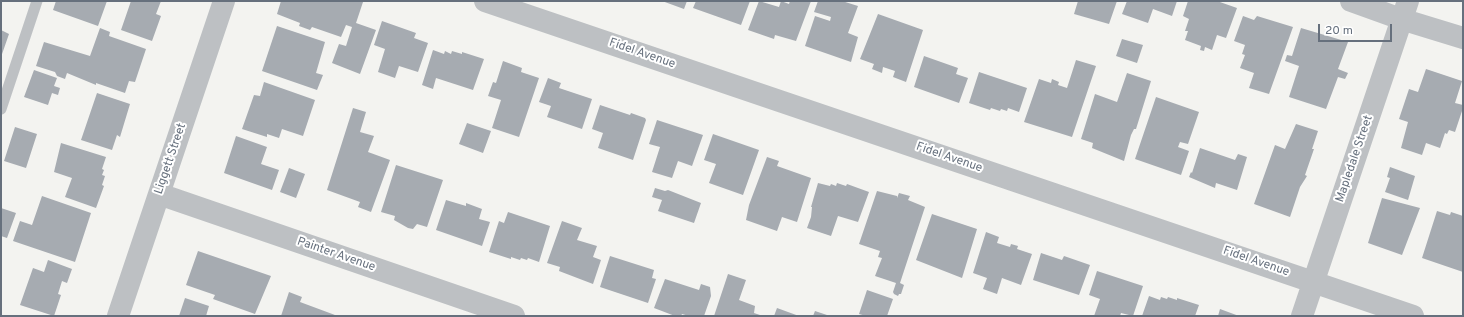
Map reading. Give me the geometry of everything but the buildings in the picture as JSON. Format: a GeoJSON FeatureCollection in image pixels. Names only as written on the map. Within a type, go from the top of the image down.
{"type":"FeatureCollection","features":[{"type":"Feature","properties":{"kind":"street","name":"Liggett Street"},"geometry":{"type":"LineString","coordinates":[[118,316],[224,1]]}},
{"type":"Feature","properties":{"kind":"street","name":"Fidel Avenue"},"geometry":{"type":"LineString","coordinates":[[485,1],[1413,316]]}},
{"type":"Feature","properties":{"kind":"street"},"geometry":{"type":"LineString","coordinates":[[1351,1],[1404,10],[1463,38]]}},
{"type":"Feature","properties":{"kind":"street","name":"Mapledale Street"},"geometry":{"type":"LineString","coordinates":[[1302,316],[1404,10]]}},
{"type":"Feature","properties":{"kind":"street","name":"Painter Avenue"},"geometry":{"type":"LineString","coordinates":[[159,194],[514,316]]}},
{"type":"Feature","properties":{"kind":"lane"},"geometry":{"type":"LineString","coordinates":[[1,109],[37,1]]}}]}
